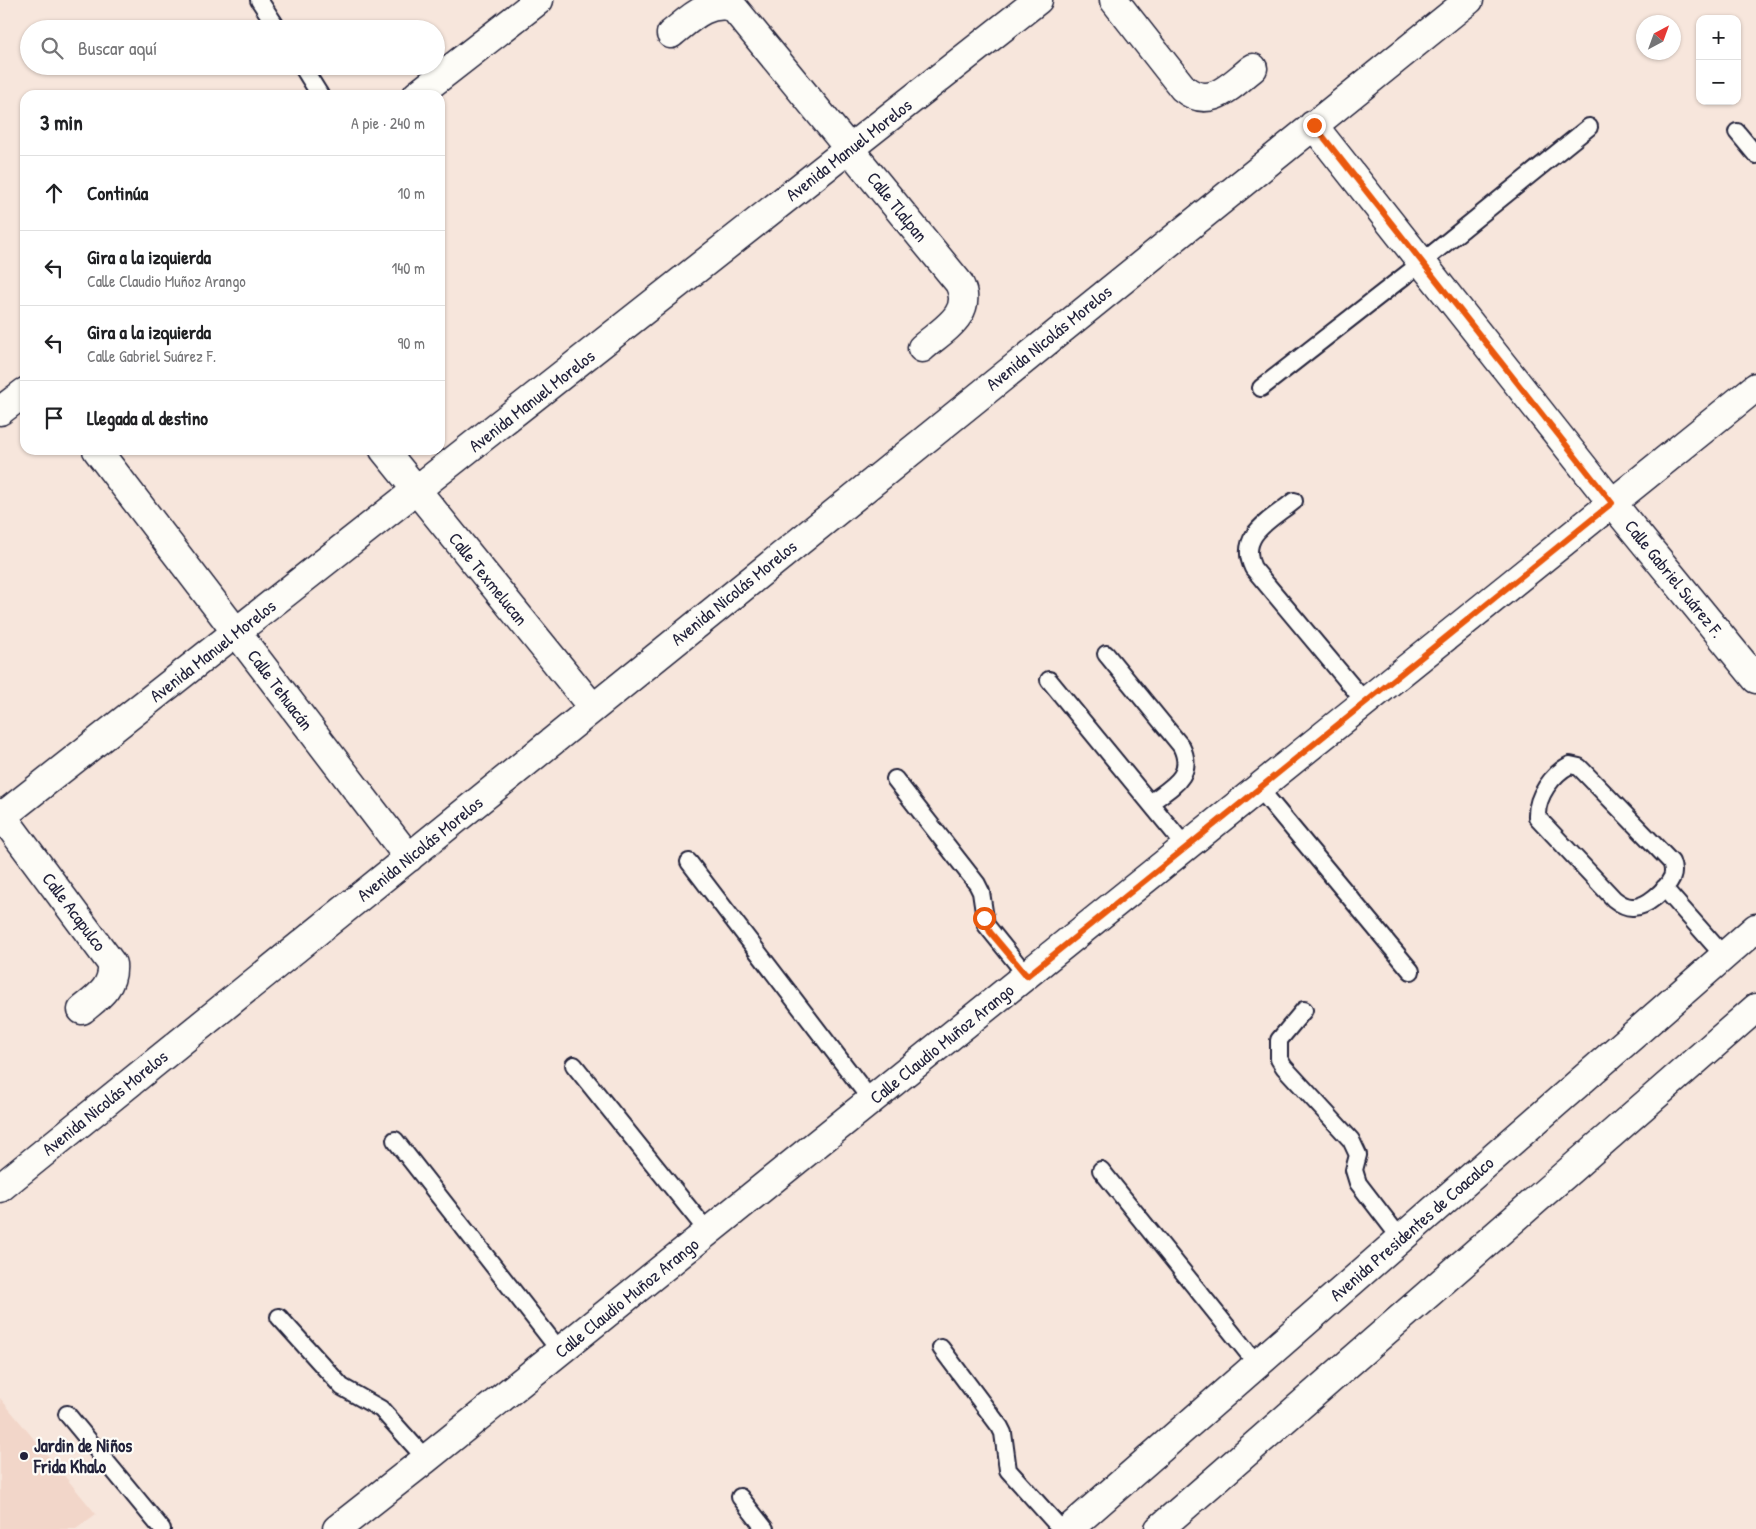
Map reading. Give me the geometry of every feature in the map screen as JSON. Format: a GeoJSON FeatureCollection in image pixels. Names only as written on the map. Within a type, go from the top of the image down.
{"type":"FeatureCollection","features":[{"type":"Feature","properties":{"kind":"street"},"geometry":{"type":"LineString","coordinates":[[445,73],[539,0]]}},
{"type":"Feature","properties":{"kind":"street","name":"Avenida Manuel Morelos"},"geometry":{"type":"LineString","coordinates":[[1,816],[417,492],[1038,0]]}},
{"type":"Feature","properties":{"kind":"street"},"geometry":{"type":"LineString","coordinates":[[1114,0],[1183,88],[1191,95],[1200,98],[1211,97],[1253,68]]}},
{"type":"Feature","properties":{"kind":"street","name":"Avenida Nicolás Morelos"},"geometry":{"type":"LineString","coordinates":[[0,1188],[1469,0]]}},
{"type":"Feature","properties":{"kind":"street","name":"Calle Tlalpan"},"geometry":{"type":"LineString","coordinates":[[671,34],[709,7],[723,4],[733,7],[959,283],[963,291],[964,302],[962,311],[922,348]]}},
{"type":"Feature","properties":{"kind":"street"},"geometry":{"type":"LineString","coordinates":[[423,90],[443,75]]}},
{"type":"Feature","properties":{"kind":"street","name":"Calle Gabriel Suárez F."},"geometry":{"type":"LineString","coordinates":[[1314,125],[1612,503],[1756,679]]}},
{"type":"Feature","properties":{"kind":"street","name":"Calle Claudio Muñoz Arango"},"geometry":{"type":"LineString","coordinates":[[337,1529],[1027,976],[1756,387]]}},
{"type":"Feature","properties":{"kind":"street"},"geometry":{"type":"LineString","coordinates":[[0,411],[20,396]]}},
{"type":"Feature","properties":{"kind":"street","name":"Calle Tehuacán"},"geometry":{"type":"LineString","coordinates":[[101,455],[409,858]]}},
{"type":"Feature","properties":{"kind":"street","name":"Calle Texmelucan"},"geometry":{"type":"LineString","coordinates":[[388,455],[592,708]]}},
{"type":"Feature","properties":{"kind":"street","name":"Calle Acapulco"},"geometry":{"type":"LineString","coordinates":[[1,816],[112,964],[113,974],[110,983],[82,1010]]}},
{"type":"Feature","properties":{"kind":"street","name":"Avenida Presidentes de Coacalco"},"geometry":{"type":"LineString","coordinates":[[1069,1529],[1756,928]]}},
{"type":"Feature","properties":{"kind":"street"},"geometry":{"type":"LineString","coordinates":[[1159,1529],[1756,1008]]}},
{"type":"Feature","properties":{"kind":"lane"},"geometry":{"type":"LineString","coordinates":[[259,0],[272,20]]}},
{"type":"Feature","properties":{"kind":"lane"},"geometry":{"type":"LineString","coordinates":[[308,75],[317,90]]}},
{"type":"Feature","properties":{"kind":"lane"},"geometry":{"type":"LineString","coordinates":[[1261,388],[1421,263],[1589,127]]}},
{"type":"Feature","properties":{"kind":"lane"},"geometry":{"type":"LineString","coordinates":[[1737,132],[1756,155]]}},
{"type":"Feature","properties":{"kind":"lane"},"geometry":{"type":"LineString","coordinates":[[1294,502],[1250,539],[1248,559],[1253,568],[1364,702]]}},
{"type":"Feature","properties":{"kind":"lane"},"geometry":{"type":"LineString","coordinates":[[1106,654],[1181,746],[1186,755],[1183,776],[1150,803]]}},
{"type":"Feature","properties":{"kind":"lane"},"geometry":{"type":"LineString","coordinates":[[1049,680],[1186,846]]}},
{"type":"Feature","properties":{"kind":"lane"},"geometry":{"type":"LineString","coordinates":[[1570,765],[1579,767],[1666,855],[1673,870],[1672,877],[1664,888],[1642,906],[1632,908],[1622,905],[1614,899],[1537,817],[1537,811],[1545,789],[1555,776],[1570,765]]}},
{"type":"Feature","properties":{"kind":"lane"},"geometry":{"type":"LineString","coordinates":[[895,779],[977,884],[981,892],[986,925],[1027,976]]}},
{"type":"Feature","properties":{"kind":"lane"},"geometry":{"type":"LineString","coordinates":[[1259,788],[1411,971]]}},
{"type":"Feature","properties":{"kind":"lane"},"geometry":{"type":"LineString","coordinates":[[689,862],[871,1100]]}},
{"type":"Feature","properties":{"kind":"lane"},"geometry":{"type":"LineString","coordinates":[[1664,888],[1724,956]]}},
{"type":"Feature","properties":{"kind":"lane"},"geometry":{"type":"LineString","coordinates":[[1304,1010],[1279,1040],[1279,1059],[1351,1140],[1358,1155],[1354,1170],[1358,1183],[1401,1239]]}},
{"type":"Feature","properties":{"kind":"lane"},"geometry":{"type":"LineString","coordinates":[[574,1066],[708,1232]]}},
{"type":"Feature","properties":{"kind":"lane"},"geometry":{"type":"LineString","coordinates":[[395,1140],[560,1351]]}},
{"type":"Feature","properties":{"kind":"lane"},"geometry":{"type":"LineString","coordinates":[[1101,1170],[1258,1364]]}},
{"type":"Feature","properties":{"kind":"lane"},"geometry":{"type":"LineString","coordinates":[[279,1317],[342,1387],[381,1409],[426,1459]]}},
{"type":"Feature","properties":{"kind":"lane"},"geometry":{"type":"LineString","coordinates":[[941,1348],[1000,1427],[1003,1433],[1008,1470],[1061,1529]]}},
{"type":"Feature","properties":{"kind":"lane"},"geometry":{"type":"LineString","coordinates":[[67,1414],[162,1529]]}},
{"type":"Feature","properties":{"kind":"lane"},"geometry":{"type":"LineString","coordinates":[[740,1497],[765,1529]]}},
{"type":"Feature","properties":{"kind":"shaded area","name":"Jardin de Niños Frida Khalo"},"geometry":{"type":"Polygon","coordinates":[[[0,1398],[96,1514],[76,1529],[0,1529],[0,1398]]]}},
{"type":"Feature","properties":{"kind":"place","name":"Jardin de Niños Frida Khalo"},"geometry":{"type":"Point","coordinates":[24,1456]}},
{"type":"Feature","properties":{"kind":"route"},"geometry":{"type":"LineString","coordinates":[[984,918],[990,932],[1027,976],[1612,503],[1314,125]]}}]}
